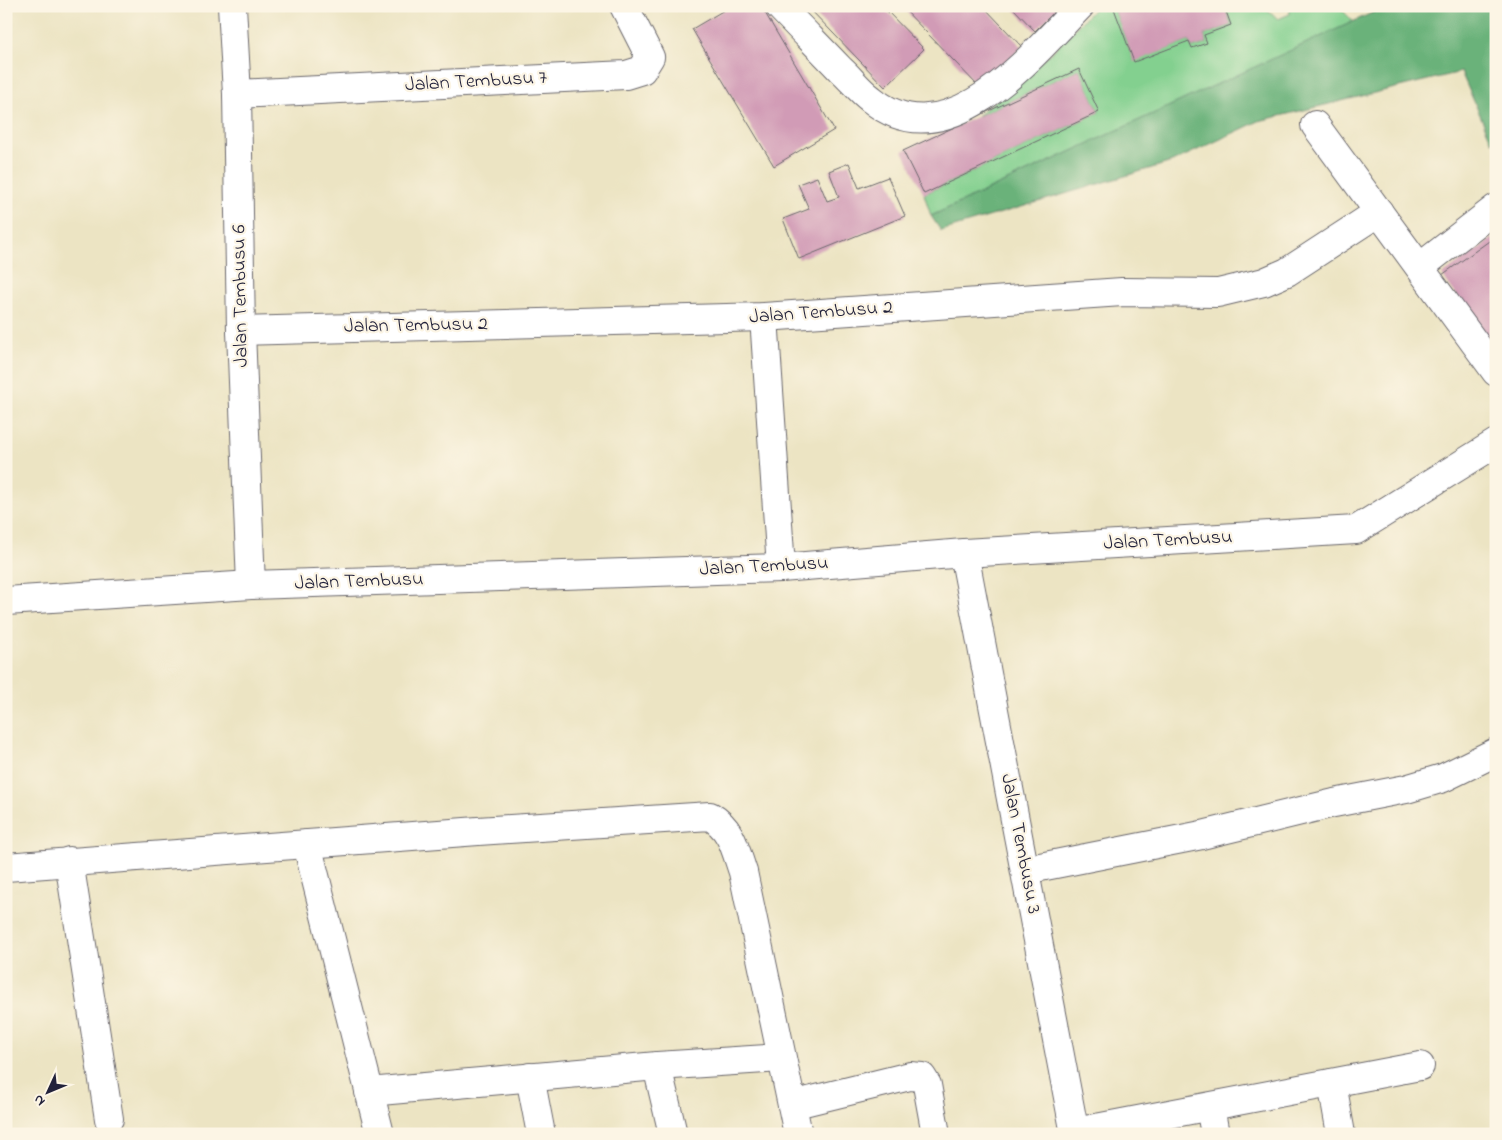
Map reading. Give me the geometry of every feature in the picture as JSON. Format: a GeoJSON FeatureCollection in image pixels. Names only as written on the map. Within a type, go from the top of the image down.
{"type":"FeatureCollection","features":[{"type":"Feature","properties":{"kind":"street","name":"Jalan Tembusu 6"},"geometry":{"type":"LineString","coordinates":[[232,6],[237,94],[241,331],[251,585]]}},
{"type":"Feature","properties":{"kind":"street","name":"Jalan Tembusu 7"},"geometry":{"type":"LineString","coordinates":[[237,94],[626,75],[642,70],[650,57],[624,6]]}},
{"type":"Feature","properties":{"kind":"street"},"geometry":{"type":"LineString","coordinates":[[780,7],[872,100],[899,115],[934,120],[979,101],[1022,65],[1080,6]]}},
{"type":"Feature","properties":{"kind":"street"},"geometry":{"type":"LineString","coordinates":[[1315,125],[1496,372]]}},
{"type":"Feature","properties":{"kind":"street"},"geometry":{"type":"LineString","coordinates":[[1420,267],[1496,208]]}},
{"type":"Feature","properties":{"kind":"street","name":"Jalan Tembusu 2"},"geometry":{"type":"LineString","coordinates":[[241,331],[764,317],[1122,292],[1218,292],[1264,282],[1288,272],[1379,212]]}},
{"type":"Feature","properties":{"kind":"street"},"geometry":{"type":"LineString","coordinates":[[764,317],[781,568]]}},
{"type":"Feature","properties":{"kind":"street","name":"Jalan Tembusu"},"geometry":{"type":"LineString","coordinates":[[6,601],[251,585],[781,568],[964,553],[1356,530],[1496,443]]}},
{"type":"Feature","properties":{"kind":"street","name":"Jalan Tembusu 3"},"geometry":{"type":"LineString","coordinates":[[964,553],[1075,1133]]}},
{"type":"Feature","properties":{"kind":"street"},"geometry":{"type":"LineString","coordinates":[[1025,870],[1202,835],[1334,803],[1406,789],[1443,778],[1496,752]]}},
{"type":"Feature","properties":{"kind":"street"},"geometry":{"type":"LineString","coordinates":[[6,867],[710,816],[722,823],[731,836],[743,872],[798,1134]]}},
{"type":"Feature","properties":{"kind":"street"},"geometry":{"type":"LineString","coordinates":[[307,844],[380,1134]]}},
{"type":"Feature","properties":{"kind":"street"},"geometry":{"type":"LineString","coordinates":[[69,861],[108,1119]]}},
{"type":"Feature","properties":{"kind":"street"},"geometry":{"type":"LineString","coordinates":[[369,1092],[657,1066],[781,1058]]}},
{"type":"Feature","properties":{"kind":"street"},"geometry":{"type":"LineString","coordinates":[[657,1066],[673,1134]]}},
{"type":"Feature","properties":{"kind":"street"},"geometry":{"type":"LineString","coordinates":[[1075,1133],[1420,1066]]}},
{"type":"Feature","properties":{"kind":"street"},"geometry":{"type":"LineString","coordinates":[[792,1105],[910,1076],[922,1077],[927,1085],[936,1134]]}},
{"type":"Feature","properties":{"kind":"street"},"geometry":{"type":"LineString","coordinates":[[530,1077],[541,1134]]}},
{"type":"Feature","properties":{"kind":"street"},"geometry":{"type":"LineString","coordinates":[[1332,1084],[1341,1134]]}},
{"type":"Feature","properties":{"kind":"street"},"geometry":{"type":"LineString","coordinates":[[1210,1107],[1215,1134]]}},
{"type":"Feature","properties":{"kind":"green space"},"geometry":{"type":"Polygon","coordinates":[[[1097,6],[1113,6],[1134,61],[1189,41],[1192,48],[1207,43],[1204,35],[1231,25],[1224,6],[1264,6],[1278,19],[1290,14],[1289,6],[1338,6],[1354,22],[931,216],[924,194],[1099,112],[1079,69],[976,117],[1054,50],[1097,6]]]}},
{"type":"Feature","properties":{"kind":"green space"},"geometry":{"type":"Polygon","coordinates":[[[1387,6],[1496,6],[1496,140],[1492,142],[1461,72],[1259,121],[1172,162],[941,231],[931,216],[1387,6]]]}},
{"type":"Feature","properties":{"kind":"building"},"geometry":{"type":"Polygon","coordinates":[[[731,6],[761,6],[834,130],[774,166],[692,29],[731,6]]]}},
{"type":"Feature","properties":{"kind":"building"},"geometry":{"type":"Polygon","coordinates":[[[807,6],[882,6],[924,49],[885,87],[807,6]]]}},
{"type":"Feature","properties":{"kind":"building"},"geometry":{"type":"Polygon","coordinates":[[[901,6],[983,6],[1022,47],[980,88],[901,6]]]}},
{"type":"Feature","properties":{"kind":"building"},"geometry":{"type":"Polygon","coordinates":[[[1011,6],[1060,6],[1035,31],[1011,6]]]}},
{"type":"Feature","properties":{"kind":"building"},"geometry":{"type":"Polygon","coordinates":[[[1113,6],[1224,6],[1231,25],[1204,35],[1207,43],[1192,48],[1189,41],[1134,62],[1113,6]]]}},
{"type":"Feature","properties":{"kind":"building"},"geometry":{"type":"Polygon","coordinates":[[[1079,69],[1099,112],[924,194],[903,151],[1079,69]]]}},
{"type":"Feature","properties":{"kind":"building"},"geometry":{"type":"Polygon","coordinates":[[[849,163],[859,188],[888,177],[905,216],[799,259],[783,219],[809,209],[798,184],[817,177],[827,201],[839,197],[829,171],[849,163]]]}},
{"type":"Feature","properties":{"kind":"building"},"geometry":{"type":"Polygon","coordinates":[[[1496,236],[1496,344],[1493,346],[1442,275],[1496,236]]]}}]}
